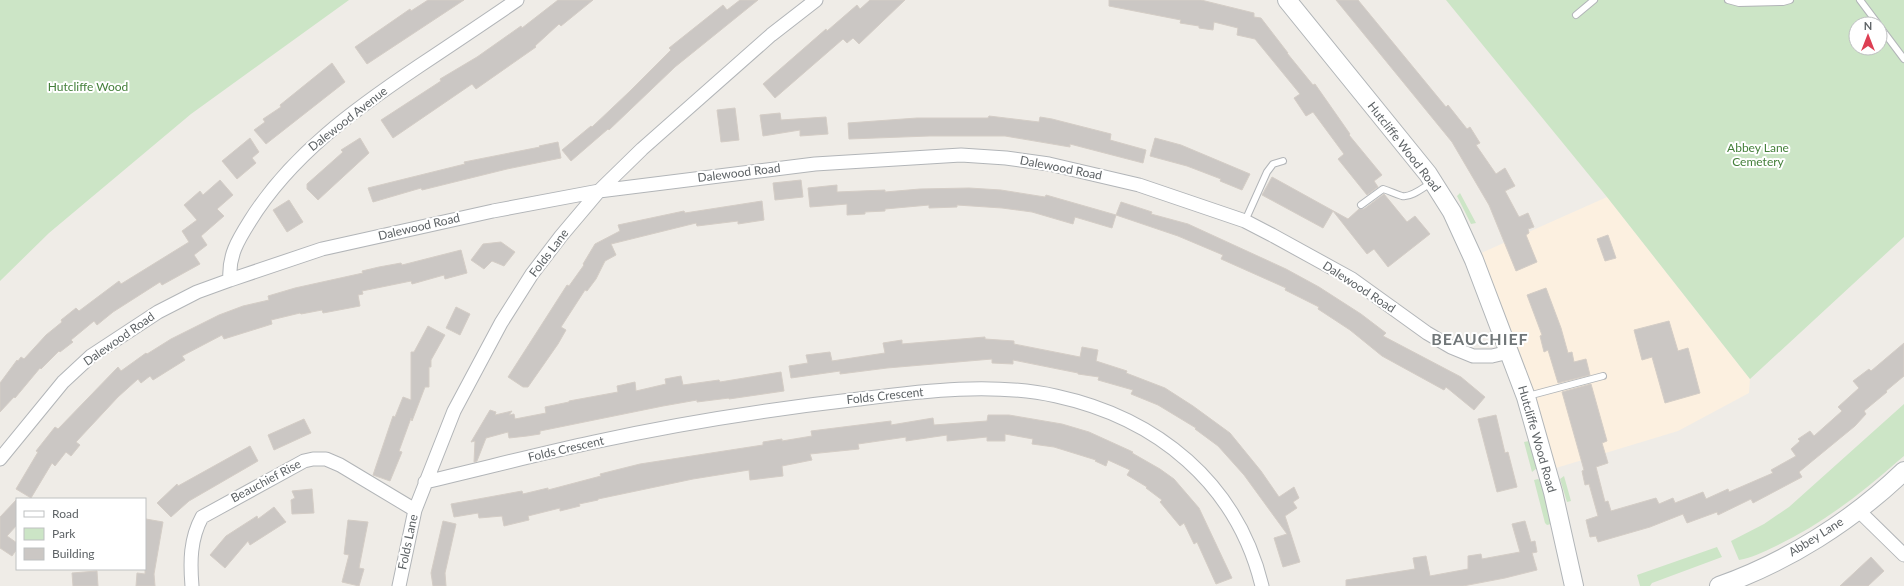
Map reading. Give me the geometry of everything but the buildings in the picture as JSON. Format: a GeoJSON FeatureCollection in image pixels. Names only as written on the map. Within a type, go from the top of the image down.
{"type":"FeatureCollection","features":[{"type":"Feature","properties":{"kind":"street","name":"Dalewood Avenue"},"geometry":{"type":"LineString","coordinates":[[230,280],[228,266],[233,251],[245,228],[262,201],[275,185],[310,148],[373,97],[517,0]]}},
{"type":"Feature","properties":{"kind":"street","name":"Folds Lane"},"geometry":{"type":"LineString","coordinates":[[399,586],[415,510],[454,411],[501,323],[537,268],[561,236],[599,191],[642,149],[771,35],[816,0]]}},
{"type":"Feature","properties":{"kind":"street","name":"Hutcliffe Wood Road"},"geometry":{"type":"LineString","coordinates":[[1287,0],[1433,182],[1452,212],[1474,260],[1526,397],[1548,472],[1574,586]]}},
{"type":"Feature","properties":{"kind":"street","name":"Dalewood Road"},"geometry":{"type":"LineString","coordinates":[[0,459],[63,382],[90,356],[158,312],[197,292],[230,280],[322,250],[493,211],[599,191],[815,164],[961,155],[1006,158],[1049,164],[1139,185],[1245,221],[1352,279],[1427,333],[1451,347],[1473,356],[1492,356],[1508,352]]}},
{"type":"Feature","properties":{"kind":"street","name":"Folds Crescent"},"geometry":{"type":"LineString","coordinates":[[425,482],[595,442],[664,428],[805,405],[903,394],[974,389],[1016,390],[1056,395],[1097,407],[1132,422],[1168,444],[1196,466],[1220,494],[1240,528],[1256,564],[1262,586]]}},
{"type":"Feature","properties":{"kind":"street","name":"Beauchief Rise"},"geometry":{"type":"LineString","coordinates":[[192,586],[191,549],[196,528],[202,517],[304,461],[326,459],[340,465],[415,510]]}},
{"type":"Feature","properties":{"kind":"street","name":"Abbey Lane"},"geometry":{"type":"LineString","coordinates":[[1719,586],[1784,558],[1820,536],[1858,510],[1904,471]]}},
{"type":"Feature","properties":{"kind":"street"},"geometry":{"type":"LineString","coordinates":[[1858,510],[1904,555]]}},
{"type":"Feature","properties":{"kind":"lane"},"geometry":{"type":"LineString","coordinates":[[1576,15],[1594,0]]}},
{"type":"Feature","properties":{"kind":"lane"},"geometry":{"type":"LineString","coordinates":[[1728,0],[1740,3],[1783,2],[1790,0]]}},
{"type":"Feature","properties":{"kind":"lane"},"geometry":{"type":"LineString","coordinates":[[1860,0],[1872,16]]}},
{"type":"Feature","properties":{"kind":"lane"},"geometry":{"type":"LineString","coordinates":[[1888,38],[1904,59]]}},
{"type":"Feature","properties":{"kind":"lane"},"geometry":{"type":"LineString","coordinates":[[1245,221],[1267,172],[1273,164],[1283,161]]}},
{"type":"Feature","properties":{"kind":"lane"},"geometry":{"type":"LineString","coordinates":[[1361,205],[1383,189],[1402,196],[1410,195],[1433,182]]}},
{"type":"Feature","properties":{"kind":"lane"},"geometry":{"type":"LineString","coordinates":[[1526,397],[1603,376]]}},
{"type":"Feature","properties":{"kind":"shaded area"},"geometry":{"type":"Polygon","coordinates":[[[1607,197],[1750,379],[1749,393],[1678,431],[1556,468],[1552,466],[1511,331],[1479,254],[1607,197]]]}},
{"type":"Feature","properties":{"kind":"green space","name":"Hutcliffe Wood"},"geometry":{"type":"Polygon","coordinates":[[[0,0],[349,0],[191,114],[49,233],[0,281],[0,0]]]}},
{"type":"Feature","properties":{"kind":"green space","name":"Abbey Lane Cemetery"},"geometry":{"type":"Polygon","coordinates":[[[1446,0],[1904,0],[1904,237],[1750,379],[1607,197],[1446,0]]]}},
{"type":"Feature","properties":{"kind":"green space"},"geometry":{"type":"Polygon","coordinates":[[[1460,193],[1476,223],[1471,224],[1457,196],[1460,193]]]}},
{"type":"Feature","properties":{"kind":"green space"},"geometry":{"type":"Polygon","coordinates":[[[1904,404],[1904,456],[1855,497],[1824,519],[1776,546],[1753,556],[1739,560],[1731,541],[1764,524],[1789,507],[1904,404]]]}},
{"type":"Feature","properties":{"kind":"green space"},"geometry":{"type":"Polygon","coordinates":[[[1529,441],[1537,468],[1532,472],[1524,442],[1529,441]]]}},
{"type":"Feature","properties":{"kind":"green space"},"geometry":{"type":"Polygon","coordinates":[[[1564,476],[1571,501],[1567,502],[1560,479],[1564,476]]]}},
{"type":"Feature","properties":{"kind":"green space"},"geometry":{"type":"Polygon","coordinates":[[[1538,479],[1541,481],[1551,524],[1547,525],[1545,523],[1534,480],[1538,479]]]}},
{"type":"Feature","properties":{"kind":"green space"},"geometry":{"type":"Polygon","coordinates":[[[1717,547],[1722,557],[1652,583],[1650,586],[1640,586],[1637,575],[1717,547]]]}},
{"type":"Feature","properties":{"kind":"district","name":"BEAUCHIEF"},"geometry":{"type":"Point","coordinates":[1480,339]}}]}
